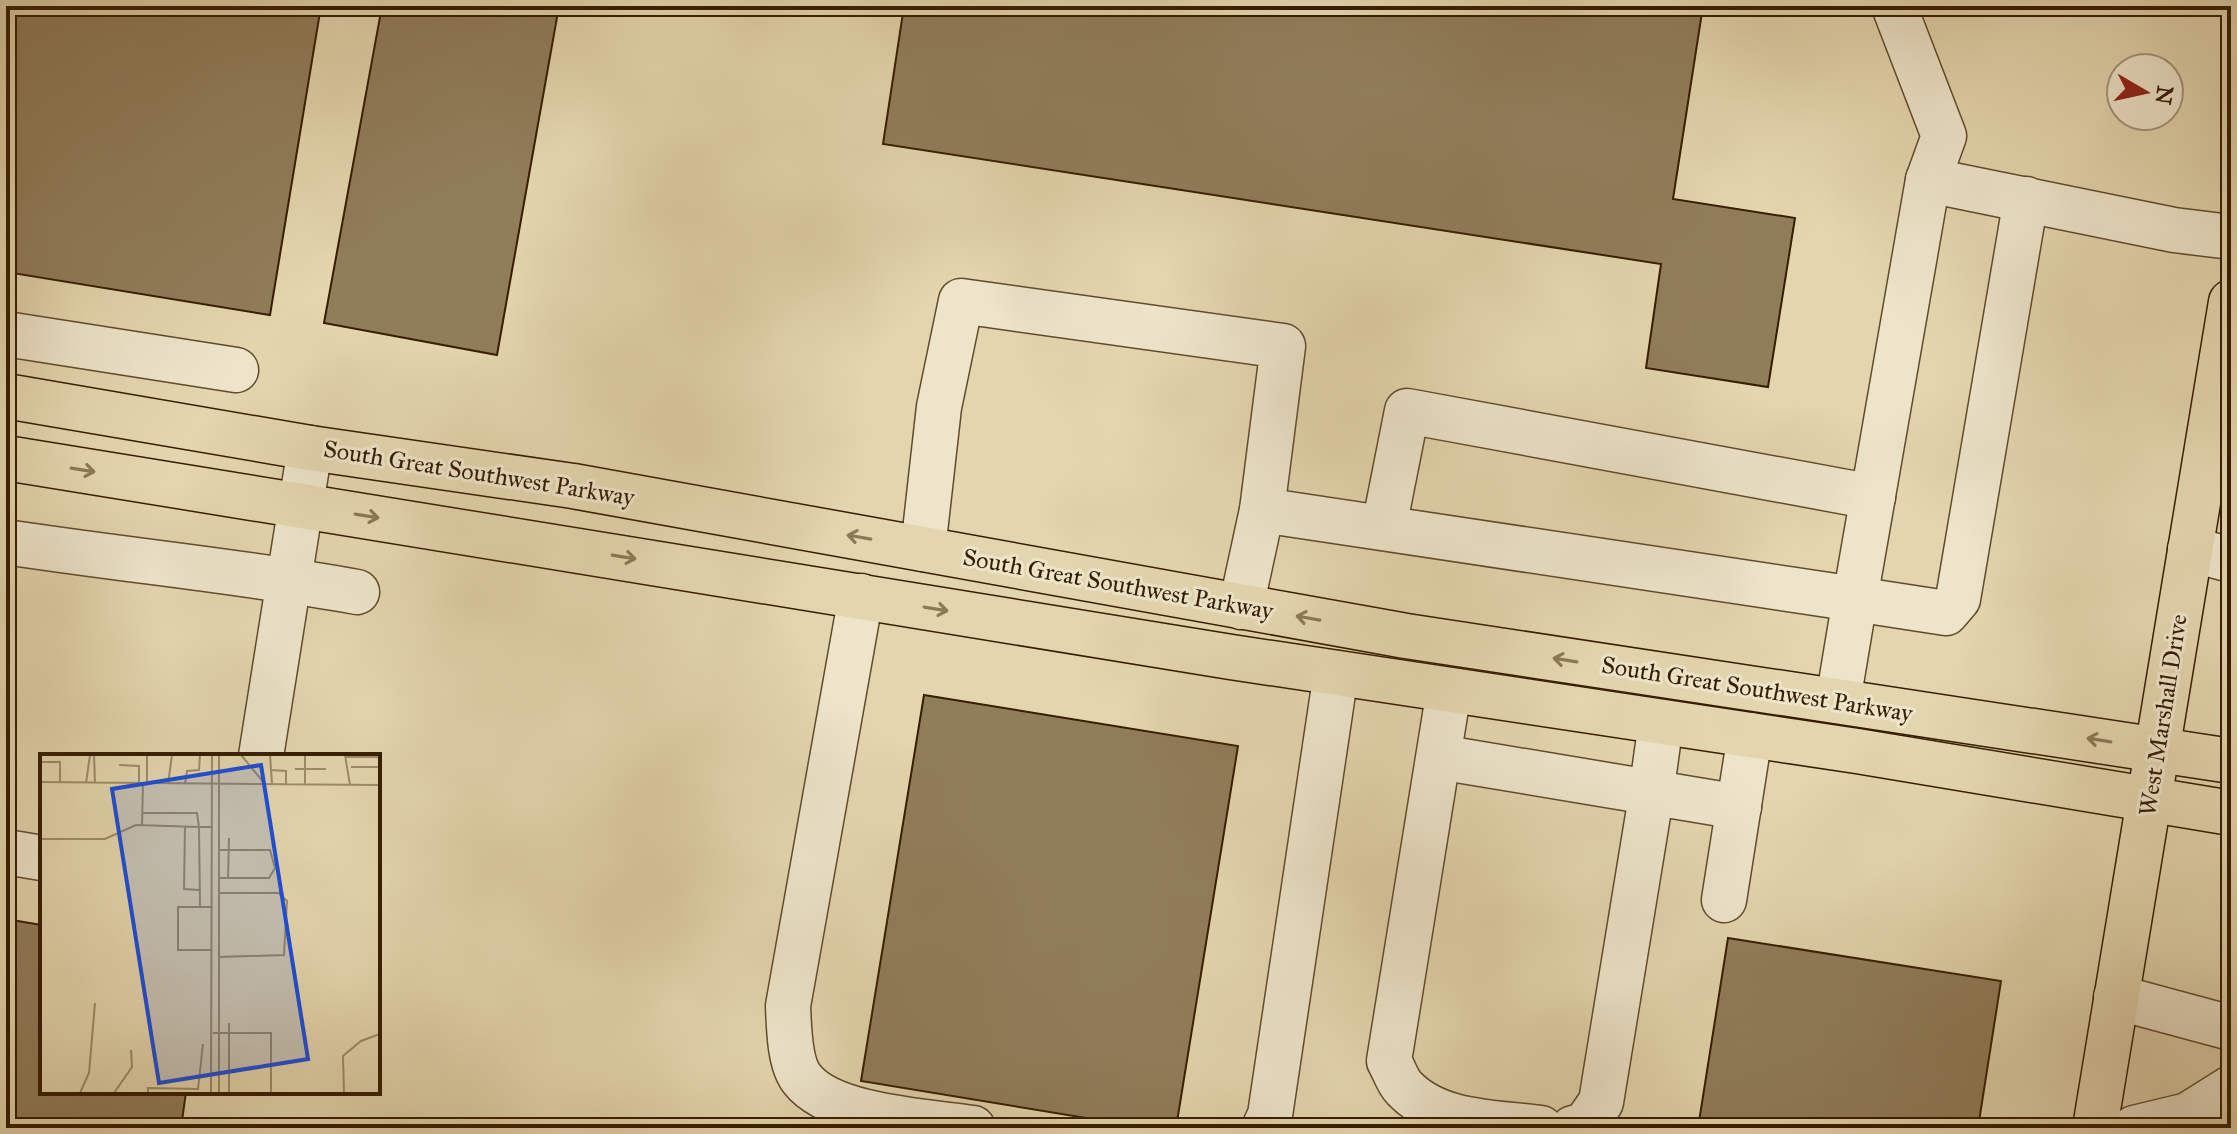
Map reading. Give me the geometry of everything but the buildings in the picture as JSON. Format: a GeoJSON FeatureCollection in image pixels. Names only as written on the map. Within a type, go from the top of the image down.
{"type":"FeatureCollection","features":[{"type":"Feature","properties":{"kind":"main road","name":"West Marshall Drive"},"geometry":{"type":"LineString","coordinates":[[2095,1128],[2157,749],[2210,554],[2231,302]]}},
{"type":"Feature","properties":{"kind":"main road","name":"South Great Southwest Parkway"},"geometry":{"type":"LineString","coordinates":[[6,396],[310,448],[587,488],[1406,636],[2231,761]]}},
{"type":"Feature","properties":{"kind":"main road","name":"South Great Southwest Parkway"},"geometry":{"type":"LineString","coordinates":[[6,458],[1231,657],[1750,735],[2231,813]]}},
{"type":"Feature","properties":{"kind":"main road"},"geometry":{"type":"LineString","coordinates":[[1231,657],[1241,607]]}},
{"type":"Feature","properties":{"kind":"lane"},"geometry":{"type":"LineString","coordinates":[[1838,701],[1928,180],[1944,136],[1894,6]]}},
{"type":"Feature","properties":{"kind":"lane"},"geometry":{"type":"LineString","coordinates":[[1928,180],[2174,230],[2231,237]]}},
{"type":"Feature","properties":{"kind":"lane"},"geometry":{"type":"LineString","coordinates":[[1262,510],[1946,613],[1958,599],[2026,199]]}},
{"type":"Feature","properties":{"kind":"lane"},"geometry":{"type":"LineString","coordinates":[[923,549],[939,407],[961,301],[1283,346],[1262,510],[1241,607]]}},
{"type":"Feature","properties":{"kind":"lane"},"geometry":{"type":"LineString","coordinates":[[6,334],[236,370]]}},
{"type":"Feature","properties":{"kind":"lane"},"geometry":{"type":"LineString","coordinates":[[1384,527],[1407,411],[1873,497]]}},
{"type":"Feature","properties":{"kind":"lane"},"geometry":{"type":"LineString","coordinates":[[261,754],[310,448]]}},
{"type":"Feature","properties":{"kind":"lane"},"geometry":{"type":"LineString","coordinates":[[6,542],[357,592]]}},
{"type":"Feature","properties":{"kind":"lane"},"geometry":{"type":"LineString","coordinates":[[861,596],[788,1006],[790,1040],[800,1077],[821,1097],[850,1108],[973,1128]]}},
{"type":"Feature","properties":{"kind":"lane"},"geometry":{"type":"LineString","coordinates":[[1264,1128],[1270,1115],[1336,673]]}},
{"type":"Feature","properties":{"kind":"lane"},"geometry":{"type":"LineString","coordinates":[[1449,690],[1389,1061],[1402,1086],[1424,1104],[1457,1117],[1541,1128]]}},
{"type":"Feature","properties":{"kind":"lane"},"geometry":{"type":"LineString","coordinates":[[1573,1128],[1585,1125],[1601,1102],[1661,722]]}},
{"type":"Feature","properties":{"kind":"lane"},"geometry":{"type":"LineString","coordinates":[[1724,900],[1750,735]]}},
{"type":"Feature","properties":{"kind":"lane"},"geometry":{"type":"LineString","coordinates":[[1439,757],[1739,807]]}},
{"type":"Feature","properties":{"kind":"lane"},"geometry":{"type":"LineString","coordinates":[[6,852],[40,858]]}},
{"type":"Feature","properties":{"kind":"lane"},"geometry":{"type":"LineString","coordinates":[[2116,997],[2231,1028]]}},
{"type":"Feature","properties":{"kind":"lane"},"geometry":{"type":"LineString","coordinates":[[2134,1128],[2188,1115],[2231,1088]]}}]}
